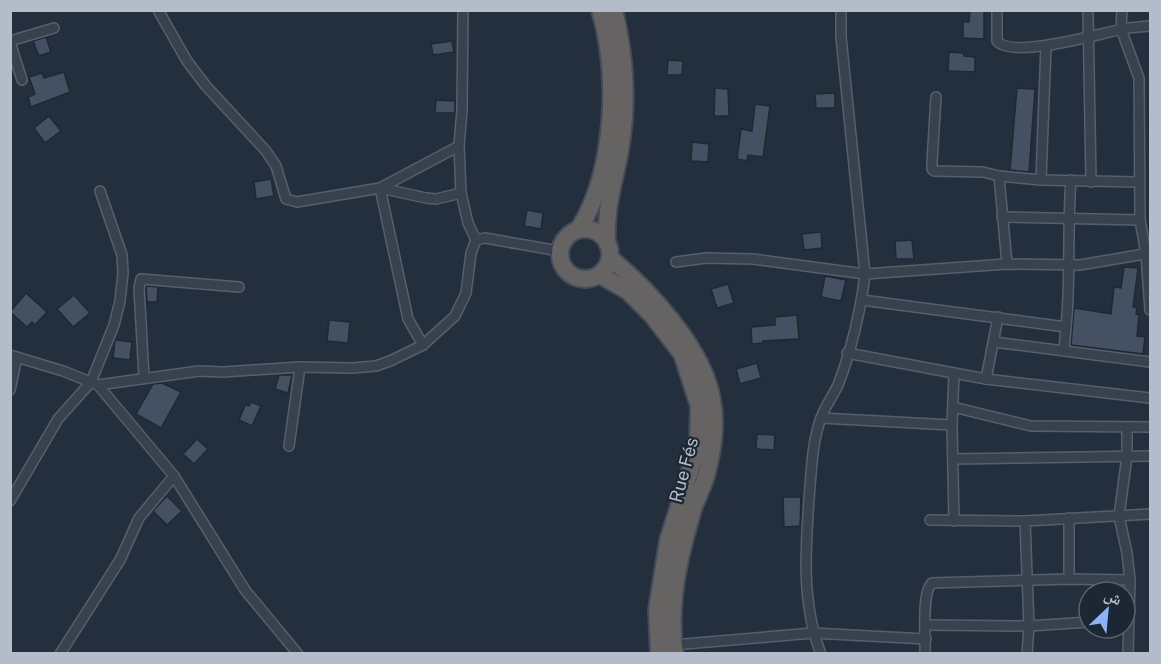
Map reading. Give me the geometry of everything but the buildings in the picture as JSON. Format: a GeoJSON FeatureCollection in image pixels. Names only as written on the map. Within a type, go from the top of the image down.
{"type":"FeatureCollection","features":[{"type":"Feature","properties":{"kind":"highway"},"geometry":{"type":"LineString","coordinates":[[579,229],[594,202],[607,146],[610,103],[608,59],[600,10]]}},
{"type":"Feature","properties":{"kind":"highway"},"geometry":{"type":"LineString","coordinates":[[609,250],[600,234],[590,229],[579,229],[570,233],[559,250],[561,262],[567,272],[577,278],[589,279],[606,268],[609,250],[607,210],[620,148],[624,103],[622,58],[614,10]]}},
{"type":"Feature","properties":{"kind":"highway","name":"Rue Fés"},"geometry":{"type":"LineString","coordinates":[[609,250],[678,329],[703,372],[712,398],[715,423],[711,455],[682,553],[673,598],[669,651]]}},
{"type":"Feature","properties":{"kind":"highway","name":"Rue Fés"},"geometry":{"type":"LineString","coordinates":[[600,274],[628,291],[652,315],[682,354],[699,406],[698,445],[668,541],[657,610],[669,651]]}},
{"type":"Feature","properties":{"kind":"street"},"geometry":{"type":"LineString","coordinates":[[158,10],[187,61],[206,86],[266,151],[276,166],[286,199],[297,202],[380,188],[459,146]]}},
{"type":"Feature","properties":{"kind":"street"},"geometry":{"type":"LineString","coordinates":[[463,10],[462,110],[459,146],[461,194],[468,223],[481,239],[559,250]]}},
{"type":"Feature","properties":{"kind":"street"},"geometry":{"type":"LineString","coordinates":[[821,654],[813,633],[807,593],[807,537],[814,443],[821,418],[838,385],[862,300],[865,274],[841,37],[841,10]]}},
{"type":"Feature","properties":{"kind":"street"},"geometry":{"type":"LineString","coordinates":[[997,10],[997,41],[999,45],[1012,47],[1047,46],[1120,29],[1150,26]]}},
{"type":"Feature","properties":{"kind":"street"},"geometry":{"type":"LineString","coordinates":[[1088,10],[1091,182]]}},
{"type":"Feature","properties":{"kind":"street"},"geometry":{"type":"LineString","coordinates":[[1122,10],[1120,29],[1139,78],[1138,182],[1140,220],[1148,253],[1150,310]]}},
{"type":"Feature","properties":{"kind":"street"},"geometry":{"type":"LineString","coordinates":[[22,80],[10,42],[54,28]]}},
{"type":"Feature","properties":{"kind":"street"},"geometry":{"type":"LineString","coordinates":[[1041,180],[1047,46]]}},
{"type":"Feature","properties":{"kind":"street"},"geometry":{"type":"LineString","coordinates":[[936,97],[933,170],[983,172],[1041,180],[1138,182]]}},
{"type":"Feature","properties":{"kind":"street"},"geometry":{"type":"LineString","coordinates":[[999,176],[1007,264]]}},
{"type":"Feature","properties":{"kind":"street"},"geometry":{"type":"LineString","coordinates":[[1064,350],[1071,180]]}},
{"type":"Feature","properties":{"kind":"street"},"geometry":{"type":"LineString","coordinates":[[380,188],[436,199],[461,194]]}},
{"type":"Feature","properties":{"kind":"street"},"geometry":{"type":"LineString","coordinates":[[380,188],[408,319],[423,345]]}},
{"type":"Feature","properties":{"kind":"street"},"geometry":{"type":"LineString","coordinates":[[10,501],[58,419],[94,384],[114,325],[120,301],[123,273],[120,244],[100,191]]}},
{"type":"Feature","properties":{"kind":"street"},"geometry":{"type":"LineString","coordinates":[[1002,217],[1140,220]]}},
{"type":"Feature","properties":{"kind":"street"},"geometry":{"type":"LineString","coordinates":[[94,384],[199,371],[223,372],[300,367],[352,368],[376,366],[390,361],[423,345],[450,322],[466,293],[471,253],[481,239]]}},
{"type":"Feature","properties":{"kind":"street"},"geometry":{"type":"LineString","coordinates":[[676,262],[706,258],[753,259],[865,274],[1007,264],[1094,264],[1148,253]]}},
{"type":"Feature","properties":{"kind":"street"},"geometry":{"type":"LineString","coordinates":[[144,377],[139,288],[141,279],[239,286]]}},
{"type":"Feature","properties":{"kind":"street"},"geometry":{"type":"LineString","coordinates":[[862,300],[1066,327]]}},
{"type":"Feature","properties":{"kind":"street"},"geometry":{"type":"LineString","coordinates":[[986,379],[998,317]]}},
{"type":"Feature","properties":{"kind":"street"},"geometry":{"type":"LineString","coordinates":[[994,342],[1150,362]]}},
{"type":"Feature","properties":{"kind":"street"},"geometry":{"type":"LineString","coordinates":[[847,353],[986,379],[1150,398]]}},
{"type":"Feature","properties":{"kind":"street"},"geometry":{"type":"LineString","coordinates":[[10,390],[14,356],[63,371],[94,384],[174,476],[245,590],[297,654]]}},
{"type":"Feature","properties":{"kind":"street"},"geometry":{"type":"LineString","coordinates":[[289,446],[300,367]]}},
{"type":"Feature","properties":{"kind":"street"},"geometry":{"type":"LineString","coordinates":[[954,373],[952,407],[954,520]]}},
{"type":"Feature","properties":{"kind":"street"},"geometry":{"type":"LineString","coordinates":[[952,407],[1031,426],[1150,428]]}},
{"type":"Feature","properties":{"kind":"street"},"geometry":{"type":"LineString","coordinates":[[821,418],[952,425]]}},
{"type":"Feature","properties":{"kind":"street"},"geometry":{"type":"LineString","coordinates":[[925,654],[926,591],[932,583],[1130,579],[1119,516],[1127,456],[1127,428]]}},
{"type":"Feature","properties":{"kind":"street"},"geometry":{"type":"LineString","coordinates":[[953,459],[1150,456]]}},
{"type":"Feature","properties":{"kind":"street"},"geometry":{"type":"LineString","coordinates":[[60,654],[120,560],[140,518],[174,476]]}},
{"type":"Feature","properties":{"kind":"street"},"geometry":{"type":"LineString","coordinates":[[930,520],[1025,521],[1150,514]]}},
{"type":"Feature","properties":{"kind":"street"},"geometry":{"type":"LineString","coordinates":[[1069,518],[1069,579]]}},
{"type":"Feature","properties":{"kind":"street"},"geometry":{"type":"LineString","coordinates":[[1025,521],[1029,626],[1027,654]]}},
{"type":"Feature","properties":{"kind":"street"},"geometry":{"type":"LineString","coordinates":[[926,625],[1029,626],[1077,623]]}},
{"type":"Feature","properties":{"kind":"street"},"geometry":{"type":"LineString","coordinates":[[669,651],[813,633],[926,639]]}}]}
